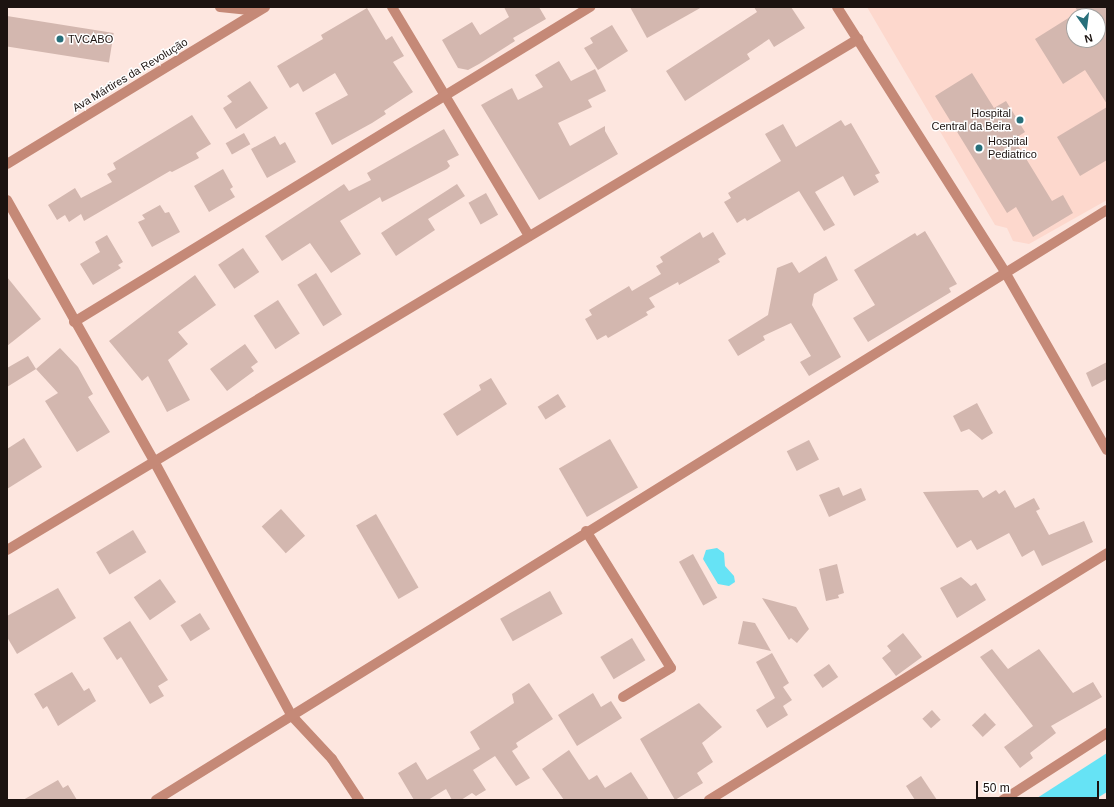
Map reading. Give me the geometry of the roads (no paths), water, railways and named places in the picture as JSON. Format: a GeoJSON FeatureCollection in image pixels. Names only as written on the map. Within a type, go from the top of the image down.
{"type":"FeatureCollection","features":[{"type":"Feature","properties":{"kind":"street"},"geometry":{"type":"LineString","coordinates":[[220,7],[261,9]]}},
{"type":"Feature","properties":{"kind":"street"},"geometry":{"type":"LineString","coordinates":[[392,7],[529,236]]}},
{"type":"Feature","properties":{"kind":"street"},"geometry":{"type":"LineString","coordinates":[[74,322],[590,7]]}},
{"type":"Feature","properties":{"kind":"street"},"geometry":{"type":"LineString","coordinates":[[837,7],[1005,272],[1107,450]]}},
{"type":"Feature","properties":{"kind":"street","name":"Ava Mártires da Revolução"},"geometry":{"type":"LineString","coordinates":[[7,164],[261,9]]}},
{"type":"Feature","properties":{"kind":"street"},"geometry":{"type":"LineString","coordinates":[[7,550],[156,463],[529,236],[858,39]]}},
{"type":"Feature","properties":{"kind":"street"},"geometry":{"type":"LineString","coordinates":[[7,200],[74,322],[156,463],[291,715],[332,759],[359,800]]}},
{"type":"Feature","properties":{"kind":"street"},"geometry":{"type":"LineString","coordinates":[[156,800],[586,531],[1107,210]]}},
{"type":"Feature","properties":{"kind":"street"},"geometry":{"type":"LineString","coordinates":[[586,531],[671,668],[623,697]]}},
{"type":"Feature","properties":{"kind":"street"},"geometry":{"type":"LineString","coordinates":[[708,800],[1107,553]]}},
{"type":"Feature","properties":{"kind":"street"},"geometry":{"type":"LineString","coordinates":[[1003,800],[1107,733]]}},
{"type":"Feature","properties":{"kind":"water"},"geometry":{"type":"Polygon","coordinates":[[[717,548],[724,553],[725,566],[734,576],[735,582],[729,586],[718,584],[703,559],[706,550],[717,548]]]}},
{"type":"Feature","properties":{"kind":"water"},"geometry":{"type":"Polygon","coordinates":[[[1107,753],[1107,792],[1094,800],[1034,800],[1107,753]]]}},
{"type":"Feature","properties":{"kind":"place","name":"TVCABO"},"geometry":{"type":"Point","coordinates":[60,39]}},
{"type":"Feature","properties":{"kind":"place","name":"Hospital Central da Beira"},"geometry":{"type":"Point","coordinates":[1020,120]}},
{"type":"Feature","properties":{"kind":"place","name":"Hospital Pediatrico"},"geometry":{"type":"Point","coordinates":[979,148]}}]}
